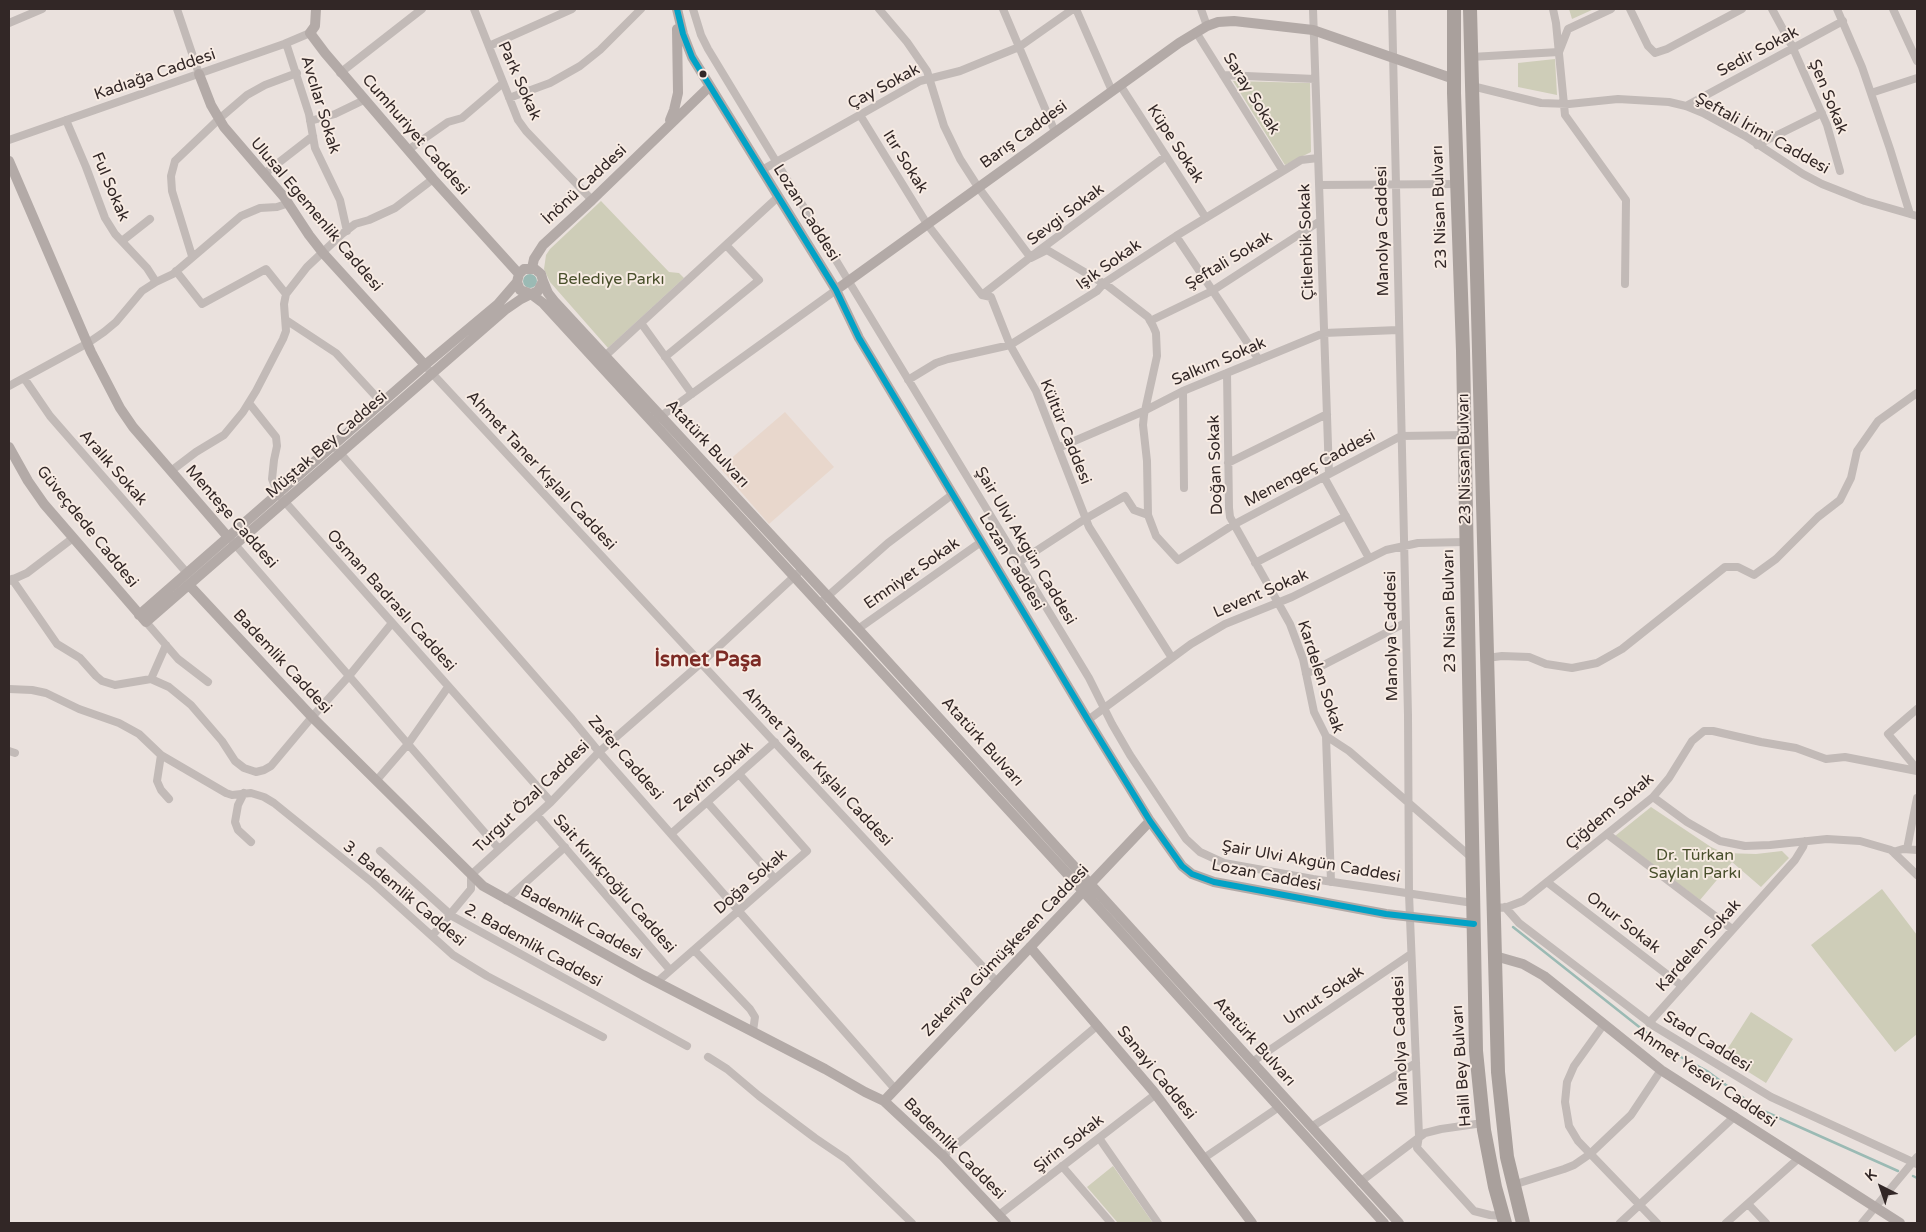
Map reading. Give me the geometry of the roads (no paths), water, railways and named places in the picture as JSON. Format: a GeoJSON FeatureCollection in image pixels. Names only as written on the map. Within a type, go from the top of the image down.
{"type":"FeatureCollection","features":[{"type":"Feature","properties":{"kind":"highway"},"geometry":{"type":"LineString","coordinates":[[1454,9],[1454,79]]}},
{"type":"Feature","properties":{"kind":"highway","name":"23 Nissan Bulvarı"},"geometry":{"type":"LineString","coordinates":[[1470,9],[1487,658],[1499,908]]}},
{"type":"Feature","properties":{"kind":"highway","name":"23 Nisan Bulvarı"},"geometry":{"type":"LineString","coordinates":[[1454,79],[1464,435],[1473,903]]}},
{"type":"Feature","properties":{"kind":"highway","name":"Halil Bey Bulvarı"},"geometry":{"type":"LineString","coordinates":[[1473,903],[1476,1051],[1483,1123],[1493,1178],[1504,1219]]}},
{"type":"Feature","properties":{"kind":"highway"},"geometry":{"type":"LineString","coordinates":[[1499,908],[1495,956],[1500,1102],[1507,1157],[1523,1223]]}},
{"type":"Feature","properties":{"kind":"street"},"geometry":{"type":"LineString","coordinates":[[9,23],[42,9]]}},
{"type":"Feature","properties":{"kind":"street"},"geometry":{"type":"LineString","coordinates":[[177,9],[199,74]]}},
{"type":"Feature","properties":{"kind":"street"},"geometry":{"type":"LineString","coordinates":[[310,33],[315,26],[316,9]]}},
{"type":"Feature","properties":{"kind":"street"},"geometry":{"type":"LineString","coordinates":[[340,73],[422,9]]}},
{"type":"Feature","properties":{"kind":"street","name":"Park Sokak"},"geometry":{"type":"LineString","coordinates":[[474,9],[522,126],[592,200]]}},
{"type":"Feature","properties":{"kind":"street"},"geometry":{"type":"LineString","coordinates":[[489,46],[572,9]]}},
{"type":"Feature","properties":{"kind":"street"},"geometry":{"type":"LineString","coordinates":[[509,98],[550,83],[580,66],[600,50],[641,9]]}},
{"type":"Feature","properties":{"kind":"street","name":"Lozan Caddesi"},"geometry":{"type":"LineString","coordinates":[[677,9],[686,44],[710,86],[836,290],[859,338],[1088,720],[1150,821],[1182,866],[1204,880],[1410,917],[1474,924]]}},
{"type":"Feature","properties":{"kind":"street","name":"İnönü Caddesi"},"geometry":{"type":"LineString","coordinates":[[666,128],[674,110],[678,93],[677,9]]}},
{"type":"Feature","properties":{"kind":"street","name":"Şair Ulvi Akgün Caddesi"},"geometry":{"type":"LineString","coordinates":[[693,9],[703,41],[1019,562],[1105,708],[1112,724],[1181,832],[1200,852],[1224,863],[1331,882],[1473,903]]}},
{"type":"Feature","properties":{"kind":"street"},"geometry":{"type":"LineString","coordinates":[[1003,9],[1055,132]]}},
{"type":"Feature","properties":{"kind":"street","name":"Çay Sokak"},"geometry":{"type":"LineString","coordinates":[[762,170],[920,80],[960,71],[1019,47],[1075,9]]}},
{"type":"Feature","properties":{"kind":"street","name":"Küpe Sokak"},"geometry":{"type":"LineString","coordinates":[[1075,9],[1116,88],[1166,156],[1206,218]]}},
{"type":"Feature","properties":{"kind":"street"},"geometry":{"type":"LineString","coordinates":[[1201,9],[1207,26]]}},
{"type":"Feature","properties":{"kind":"street","name":"Çitlenbik Sokak"},"geometry":{"type":"LineString","coordinates":[[1313,9],[1327,414],[1327,476]]}},
{"type":"Feature","properties":{"kind":"street","name":"Manolya Caddesi"},"geometry":{"type":"LineString","coordinates":[[1392,9],[1406,623],[1409,894],[1419,1136],[1417,1148],[1474,1211],[1504,1219]]}},
{"type":"Feature","properties":{"kind":"street"},"geometry":{"type":"LineString","coordinates":[[1553,9],[1565,114],[1626,200],[1625,284]]}},
{"type":"Feature","properties":{"kind":"street"},"geometry":{"type":"LineString","coordinates":[[1559,52],[1568,29],[1611,9]]}},
{"type":"Feature","properties":{"kind":"street"},"geometry":{"type":"LineString","coordinates":[[1630,9],[1651,52],[1655,53],[1667,49],[1742,9]]}},
{"type":"Feature","properties":{"kind":"street","name":"Şen Sokak"},"geometry":{"type":"LineString","coordinates":[[1772,9],[1794,49],[1822,113],[1840,171]]}},
{"type":"Feature","properties":{"kind":"street"},"geometry":{"type":"LineString","coordinates":[[1837,9],[1855,47],[1913,215]]}},
{"type":"Feature","properties":{"kind":"street"},"geometry":{"type":"LineString","coordinates":[[1893,9],[1917,61]]}},
{"type":"Feature","properties":{"kind":"street"},"geometry":{"type":"LineString","coordinates":[[884,10],[923,63],[930,78],[948,138],[978,187],[1031,258],[1047,250],[1104,283],[1141,312],[1150,321],[1156,333],[1158,356],[1144,411],[1143,425],[1148,461],[1148,515],[1134,510],[1125,496],[1085,519],[1019,562]]}},
{"type":"Feature","properties":{"kind":"street","name":"Barış Caddesi"},"geometry":{"type":"LineString","coordinates":[[657,419],[1116,88],[1207,26],[1218,22],[1234,21],[1313,30],[1454,79]]}},
{"type":"Feature","properties":{"kind":"street","name":"Sedir Sokak"},"geometry":{"type":"LineString","coordinates":[[1686,106],[1843,21]]}},
{"type":"Feature","properties":{"kind":"street","name":"Saray Sokak"},"geometry":{"type":"LineString","coordinates":[[1196,32],[1283,170]]}},
{"type":"Feature","properties":{"kind":"street","name":"Kadıağa Caddesi"},"geometry":{"type":"LineString","coordinates":[[9,140],[286,44],[310,33]]}},
{"type":"Feature","properties":{"kind":"street","name":"Cumhuriyet Caddesi"},"geometry":{"type":"LineString","coordinates":[[310,33],[340,73],[518,278]]}},
{"type":"Feature","properties":{"kind":"street","name":"Avcılar Sokak"},"geometry":{"type":"LineString","coordinates":[[286,44],[297,74],[310,121],[315,148],[340,200],[347,231]]}},
{"type":"Feature","properties":{"kind":"street"},"geometry":{"type":"LineString","coordinates":[[1471,57],[1559,52]]}},
{"type":"Feature","properties":{"kind":"street","name":"Ulusal Egemenlik Caddesi"},"geometry":{"type":"LineString","coordinates":[[199,74],[211,105],[219,119],[288,203],[309,235],[323,253],[425,365]]}},
{"type":"Feature","properties":{"kind":"street"},"geometry":{"type":"LineString","coordinates":[[192,256],[173,198],[171,176],[179,156],[219,119],[255,90],[297,74]]}},
{"type":"Feature","properties":{"kind":"street"},"geometry":{"type":"LineString","coordinates":[[1223,75],[1315,79]]}},
{"type":"Feature","properties":{"kind":"street"},"geometry":{"type":"LineString","coordinates":[[1871,93],[1917,78]]}},
{"type":"Feature","properties":{"kind":"street"},"geometry":{"type":"LineString","coordinates":[[408,150],[448,122],[462,118],[503,83]]}},
{"type":"Feature","properties":{"kind":"street","name":"İnönü Caddesi"},"geometry":{"type":"LineString","coordinates":[[532,268],[536,254],[542,245],[592,200],[710,86]]}},
{"type":"Feature","properties":{"kind":"street","name":"Şeftali İrimi Caddesi"},"geometry":{"type":"LineString","coordinates":[[1472,86],[1541,103],[1563,104],[1618,99],[1669,102],[1686,106],[1703,113],[1757,144],[1803,174],[1838,192],[1913,215]]}},
{"type":"Feature","properties":{"kind":"street"},"geometry":{"type":"LineString","coordinates":[[310,121],[335,114],[364,100]]}},
{"type":"Feature","properties":{"kind":"street"},"geometry":{"type":"LineString","coordinates":[[1757,144],[1822,113]]}},
{"type":"Feature","properties":{"kind":"street","name":"Itır Sokak"},"geometry":{"type":"LineString","coordinates":[[860,115],[927,224]]}},
{"type":"Feature","properties":{"kind":"street","name":"Ful Sokak"},"geometry":{"type":"LineString","coordinates":[[66,120],[105,218],[122,241],[142,262],[156,282]]}},
{"type":"Feature","properties":{"kind":"street"},"geometry":{"type":"LineString","coordinates":[[264,174],[313,136]]}},
{"type":"Feature","properties":{"kind":"street","name":"Sevgi Sokak"},"geometry":{"type":"LineString","coordinates":[[982,295],[1166,156]]}},
{"type":"Feature","properties":{"kind":"street","name":"Işık Sokak"},"geometry":{"type":"LineString","coordinates":[[908,380],[936,363],[1010,345],[1097,291],[1104,283],[1176,236],[1283,170],[1301,160],[1318,158]]}},
{"type":"Feature","properties":{"kind":"street","name":"Menteşe Caddesi"},"geometry":{"type":"LineString","coordinates":[[9,161],[106,383],[133,427],[500,849]]}},
{"type":"Feature","properties":{"kind":"street"},"geometry":{"type":"LineString","coordinates":[[171,471],[196,452],[224,435],[249,403],[286,331],[284,304],[286,294],[307,267],[355,224],[395,208],[433,179]]}},
{"type":"Feature","properties":{"kind":"street"},"geometry":{"type":"LineString","coordinates":[[1319,185],[1457,184]]}},
{"type":"Feature","properties":{"kind":"street"},"geometry":{"type":"LineString","coordinates":[[605,356],[778,197]]}},
{"type":"Feature","properties":{"kind":"street"},"geometry":{"type":"LineString","coordinates":[[9,386],[88,343],[110,327],[142,291],[176,271],[234,222],[251,211],[260,208],[277,207],[288,203]]}},
{"type":"Feature","properties":{"kind":"street"},"geometry":{"type":"LineString","coordinates":[[122,241],[150,219]]}},
{"type":"Feature","properties":{"kind":"street","name":"Şeftali Sokak"},"geometry":{"type":"LineString","coordinates":[[1150,321],[1212,291],[1320,221]]}},
{"type":"Feature","properties":{"kind":"street","name":"Kültür Caddesi"},"geometry":{"type":"LineString","coordinates":[[927,224],[982,295],[991,297],[1010,345],[1036,391],[1085,519],[1108,559],[1172,658]]}},
{"type":"Feature","properties":{"kind":"street"},"geometry":{"type":"LineString","coordinates":[[1176,236],[1259,360]]}},
{"type":"Feature","properties":{"kind":"street"},"geometry":{"type":"LineString","coordinates":[[665,356],[759,280],[726,245]]}},
{"type":"Feature","properties":{"kind":"street"},"geometry":{"type":"LineString","coordinates":[[532,268],[538,271],[543,282],[538,291],[531,294],[520,290],[518,278],[524,269],[532,268]]}},
{"type":"Feature","properties":{"kind":"street"},"geometry":{"type":"LineString","coordinates":[[176,271],[202,304],[266,269],[286,294]]}},
{"type":"Feature","properties":{"kind":"street","name":"Müştak Bey Caddesi"},"geometry":{"type":"LineString","coordinates":[[337,449],[382,403],[498,304],[518,278]]}},
{"type":"Feature","properties":{"kind":"street","name":"Atatürk Bulvarı"},"geometry":{"type":"LineString","coordinates":[[543,282],[552,298],[605,356],[657,419],[820,604],[1252,1062],[1399,1223]]}},
{"type":"Feature","properties":{"kind":"street","name":"Müştak Bey Caddesi"},"geometry":{"type":"LineString","coordinates":[[142,618],[189,584],[232,541],[337,449],[432,374],[505,310],[531,294]]}},
{"type":"Feature","properties":{"kind":"street","name":"Atatürk Bulvarı"},"geometry":{"type":"LineString","coordinates":[[531,294],[543,303],[828,596],[1087,887],[1279,1107],[1384,1223]]}},
{"type":"Feature","properties":{"kind":"street"},"geometry":{"type":"LineString","coordinates":[[286,320],[336,354],[382,403]]}},
{"type":"Feature","properties":{"kind":"street"},"geometry":{"type":"LineString","coordinates":[[641,323],[692,394]]}},
{"type":"Feature","properties":{"kind":"street","name":"Salkım Sokak"},"geometry":{"type":"LineString","coordinates":[[1058,448],[1144,411],[1183,391],[1324,333],[1398,330]]}},
{"type":"Feature","properties":{"kind":"street","name":"Ahmet Taner Kışlalı Caddesi"},"geometry":{"type":"LineString","coordinates":[[425,365],[997,982]]}},
{"type":"Feature","properties":{"kind":"street","name":"Doğan Sokak"},"geometry":{"type":"LineString","coordinates":[[1227,373],[1229,508],[1233,525],[1278,604]]}},
{"type":"Feature","properties":{"kind":"street","name":"Aralık Sokak"},"geometry":{"type":"LineString","coordinates":[[24,378],[50,416],[187,573]]}},
{"type":"Feature","properties":{"kind":"street"},"geometry":{"type":"LineString","coordinates":[[1183,391],[1184,488]]}},
{"type":"Feature","properties":{"kind":"street"},"geometry":{"type":"LineString","coordinates":[[1487,658],[1502,656],[1529,657],[1546,664],[1572,668],[1597,663],[1622,649],[1725,567],[1738,567],[1754,575],[1776,559],[1818,517],[1840,500],[1851,478],[1857,451],[1878,421],[1917,393]]}},
{"type":"Feature","properties":{"kind":"street","name":"Osman Badraslı Caddesi"},"geometry":{"type":"LineString","coordinates":[[249,403],[276,436],[277,446],[272,480],[281,498],[551,802]]}},
{"type":"Feature","properties":{"kind":"street"},"geometry":{"type":"LineString","coordinates":[[1228,463],[1327,414]]}},
{"type":"Feature","properties":{"kind":"street","name":"Menengeç Caddesi"},"geometry":{"type":"LineString","coordinates":[[1148,515],[1156,536],[1178,560],[1233,525],[1401,436],[1464,435]]}},
{"type":"Feature","properties":{"kind":"street","name":"Güveçdede Caddesi"},"geometry":{"type":"LineString","coordinates":[[9,447],[36,493],[142,618]]}},
{"type":"Feature","properties":{"kind":"street","name":"Zafer Caddesi"},"geometry":{"type":"LineString","coordinates":[[337,449],[566,711],[599,752],[895,1089]]}},
{"type":"Feature","properties":{"kind":"street"},"geometry":{"type":"LineString","coordinates":[[1327,476],[1368,558]]}},
{"type":"Feature","properties":{"kind":"street"},"geometry":{"type":"LineString","coordinates":[[820,604],[895,537],[953,494]]}},
{"type":"Feature","properties":{"kind":"street"},"geometry":{"type":"LineString","coordinates":[[1255,563],[1346,516]]}},
{"type":"Feature","properties":{"kind":"street"},"geometry":{"type":"LineString","coordinates":[[73,538],[33,568],[11,580],[57,644],[80,658],[102,680],[115,684],[151,679],[169,687],[188,701],[218,735],[231,756],[240,765],[252,771],[268,769],[274,763],[392,623]]}},
{"type":"Feature","properties":{"kind":"street","name":"Müştak Bey Caddesi"},"geometry":{"type":"LineString","coordinates":[[142,618],[187,573],[232,541]]}},
{"type":"Feature","properties":{"kind":"street","name":"Emniyet Sokak"},"geometry":{"type":"LineString","coordinates":[[858,629],[981,542]]}},
{"type":"Feature","properties":{"kind":"street","name":"Levent Sokak"},"geometry":{"type":"LineString","coordinates":[[1088,720],[1210,631],[1278,604],[1386,550],[1418,543],[1466,542]]}},
{"type":"Feature","properties":{"kind":"street","name":"Turgut Özal Caddesi"},"geometry":{"type":"LineString","coordinates":[[432,936],[471,889],[471,875],[551,802],[599,752],[701,663],[803,569]]}},
{"type":"Feature","properties":{"kind":"street","name":"Bademlik Caddesi"},"geometry":{"type":"LineString","coordinates":[[189,584],[312,716],[488,890],[657,982],[884,1101],[943,1156],[1006,1223]]}},
{"type":"Feature","properties":{"kind":"street","name":"Kardelen Sokak"},"geometry":{"type":"LineString","coordinates":[[1278,604],[1295,635],[1314,712],[1326,736],[1331,882]]}},
{"type":"Feature","properties":{"kind":"street"},"geometry":{"type":"LineString","coordinates":[[142,618],[178,659],[208,682]]}},
{"type":"Feature","properties":{"kind":"street"},"geometry":{"type":"LineString","coordinates":[[1306,674],[1406,623]]}},
{"type":"Feature","properties":{"kind":"street"},"geometry":{"type":"LineString","coordinates":[[151,679],[166,645]]}},
{"type":"Feature","properties":{"kind":"street"},"geometry":{"type":"LineString","coordinates":[[376,781],[408,744],[448,687]]}},
{"type":"Feature","properties":{"kind":"street","name":"3. Bademlik Caddesi"},"geometry":{"type":"LineString","coordinates":[[9,689],[46,693],[79,710],[119,723],[139,734],[161,755],[226,793],[232,795],[244,793],[259,795],[274,803],[373,883],[453,955],[603,1037]]}},
{"type":"Feature","properties":{"kind":"street"},"geometry":{"type":"LineString","coordinates":[[1917,709],[1888,734],[1917,770]]}},
{"type":"Feature","properties":{"kind":"street","name":"Çiğdem Sokak"},"geometry":{"type":"LineString","coordinates":[[1499,908],[1523,901],[1653,797],[1663,786],[1692,741],[1700,733],[1713,731],[1796,748],[1826,759],[1845,757],[1917,770]]}},
{"type":"Feature","properties":{"kind":"street"},"geometry":{"type":"LineString","coordinates":[[1326,736],[1348,752],[1472,859]]}},
{"type":"Feature","properties":{"kind":"street","name":"Zeytin Sokak"},"geometry":{"type":"LineString","coordinates":[[672,833],[775,742]]}},
{"type":"Feature","properties":{"kind":"street"},"geometry":{"type":"LineString","coordinates":[[161,755],[157,781],[161,790],[169,799]]}},
{"type":"Feature","properties":{"kind":"street","name":"Doğa Sokak"},"geometry":{"type":"LineString","coordinates":[[657,982],[807,851],[739,774]]}},
{"type":"Feature","properties":{"kind":"street"},"geometry":{"type":"LineString","coordinates":[[244,793],[238,805],[235,822],[238,830],[251,842]]}},
{"type":"Feature","properties":{"kind":"street"},"geometry":{"type":"LineString","coordinates":[[1653,797],[1686,822],[1720,841],[1745,846],[1827,838],[1860,841],[1894,852],[1917,875]]}},
{"type":"Feature","properties":{"kind":"street"},"geometry":{"type":"LineString","coordinates":[[1907,849],[1917,798]]}},
{"type":"Feature","properties":{"kind":"street"},"geometry":{"type":"LineString","coordinates":[[706,802],[775,879]]}},
{"type":"Feature","properties":{"kind":"street","name":"Sait Kırıkçıoğlu Caddesi"},"geometry":{"type":"LineString","coordinates":[[537,815],[670,970]]}},
{"type":"Feature","properties":{"kind":"street","name":"Zekeriya Gümüşkesen Caddesi"},"geometry":{"type":"LineString","coordinates":[[884,1101],[1150,821]]}},
{"type":"Feature","properties":{"kind":"street"},"geometry":{"type":"LineString","coordinates":[[1607,834],[1732,929]]}},
{"type":"Feature","properties":{"kind":"street","name":"Kardelen Sokak"},"geometry":{"type":"LineString","coordinates":[[1648,1023],[1795,860],[1803,847],[1804,841]]}},
{"type":"Feature","properties":{"kind":"street"},"geometry":{"type":"LineString","coordinates":[[506,900],[565,847]]}},
{"type":"Feature","properties":{"kind":"street"},"geometry":{"type":"LineString","coordinates":[[1894,852],[1907,849],[1917,850]]}},
{"type":"Feature","properties":{"kind":"street","name":"2. Bademlik Caddesi"},"geometry":{"type":"LineString","coordinates":[[380,851],[450,915],[477,932],[687,1046]]}},
{"type":"Feature","properties":{"kind":"street","name":"Onur Sokak"},"geometry":{"type":"LineString","coordinates":[[1547,882],[1682,986]]}},
{"type":"Feature","properties":{"kind":"street","name":"Stad Caddesi"},"geometry":{"type":"LineString","coordinates":[[1499,908],[1648,1023],[1764,1093],[1916,1161]]}},
{"type":"Feature","properties":{"kind":"street","name":"Sanayi Caddesi"},"geometry":{"type":"LineString","coordinates":[[1030,948],[1156,1094],[1252,1223]]}},
{"type":"Feature","properties":{"kind":"street","name":"Sait Kırıkçıoğlu Caddesi"},"geometry":{"type":"LineString","coordinates":[[694,950],[750,1009],[755,1017],[753,1031]]}},
{"type":"Feature","properties":{"kind":"street","name":"Umut Sokak"},"geometry":{"type":"LineString","coordinates":[[1252,1062],[1411,954]]}},
{"type":"Feature","properties":{"kind":"street","name":"Ahmet Yesevi Caddesi"},"geometry":{"type":"LineString","coordinates":[[1495,956],[1516,961],[1537,971],[1661,1070],[1900,1223]]}},
{"type":"Feature","properties":{"kind":"street"},"geometry":{"type":"LineString","coordinates":[[1604,1024],[1574,1066],[1564,1091],[1570,1126],[1578,1141],[1657,1223]]}},
{"type":"Feature","properties":{"kind":"street"},"geometry":{"type":"LineString","coordinates":[[943,1156],[1098,1025]]}},
{"type":"Feature","properties":{"kind":"street"},"geometry":{"type":"LineString","coordinates":[[708,1057],[727,1069],[759,1096],[846,1159],[912,1223]]}},
{"type":"Feature","properties":{"kind":"street"},"geometry":{"type":"LineString","coordinates":[[1311,1127],[1416,1063]]}},
{"type":"Feature","properties":{"kind":"street"},"geometry":{"type":"LineString","coordinates":[[1513,1185],[1574,1165],[1590,1154],[1631,1114],[1661,1070]]}},
{"type":"Feature","properties":{"kind":"street","name":"Şirin Sokak"},"geometry":{"type":"LineString","coordinates":[[999,1215],[1156,1094]]}},
{"type":"Feature","properties":{"kind":"street"},"geometry":{"type":"LineString","coordinates":[[1204,1158],[1279,1107]]}},
{"type":"Feature","properties":{"kind":"street"},"geometry":{"type":"LineString","coordinates":[[1620,1223],[1735,1116]]}},
{"type":"Feature","properties":{"kind":"street"},"geometry":{"type":"LineString","coordinates":[[1360,1182],[1419,1136],[1431,1130],[1483,1123]]}},
{"type":"Feature","properties":{"kind":"street"},"geometry":{"type":"LineString","coordinates":[[1099,1138],[1158,1223]]}},
{"type":"Feature","properties":{"kind":"street"},"geometry":{"type":"LineString","coordinates":[[1726,1223],[1799,1158]]}},
{"type":"Feature","properties":{"kind":"street"},"geometry":{"type":"LineString","coordinates":[[1862,1223],[1916,1161]]}},
{"type":"Feature","properties":{"kind":"street"},"geometry":{"type":"LineString","coordinates":[[1062,1166],[1111,1223]]}},
{"type":"Feature","properties":{"kind":"street"},"geometry":{"type":"LineString","coordinates":[[1748,1204],[1766,1223]]}},
{"type":"Feature","properties":{"kind":"water"},"geometry":{"type":"Polygon","coordinates":[[[530,274],[535,276],[537,281],[535,286],[530,288],[525,286],[523,281],[525,276],[530,274]]]}},
{"type":"Feature","properties":{"kind":"waterway"},"geometry":{"type":"LineString","coordinates":[[1513,927],[1667,1049]]}},
{"type":"Feature","properties":{"kind":"waterway"},"geometry":{"type":"LineString","coordinates":[[1677,1055],[1707,1071],[1757,1108],[1898,1171]]}},
{"type":"Feature","properties":{"kind":"waterway"},"geometry":{"type":"LineString","coordinates":[[1913,1176],[1917,1178]]}},
{"type":"Feature","properties":{"kind":"district","name":"İsmet Paşa"},"geometry":{"type":"Point","coordinates":[708,660]}},
{"type":"Feature","properties":{"kind":"park label","name":"Belediye Parkı"},"geometry":{"type":"Point","coordinates":[611,280]}},
{"type":"Feature","properties":{"kind":"park label","name":"Dr. Türkan Saylan Parkı"},"geometry":{"type":"Point","coordinates":[1695,865]}}]}
